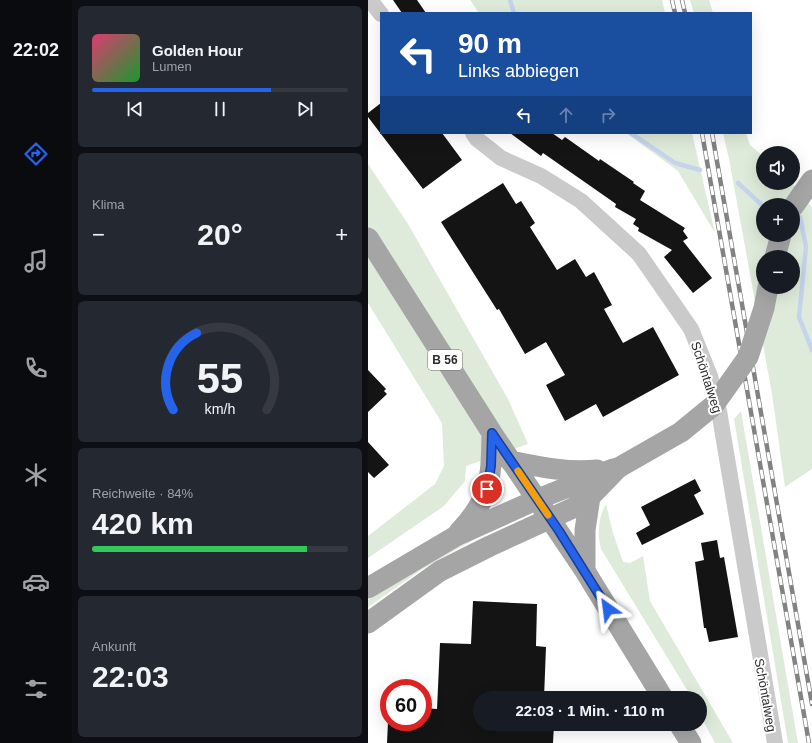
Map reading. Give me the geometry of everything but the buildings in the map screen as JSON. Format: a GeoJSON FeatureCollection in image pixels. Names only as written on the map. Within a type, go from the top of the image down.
{"type":"FeatureCollection","features":[{"type":"Feature","properties":{"kind":"main road"},"geometry":{"type":"LineString","coordinates":[[799,198],[812,180]]}},
{"type":"Feature","properties":{"kind":"main road","name":"B 56"},"geometry":{"type":"LineString","coordinates":[[368,238],[510,461],[538,499],[585,570],[659,691]]}},
{"type":"Feature","properties":{"kind":"main road"},"geometry":{"type":"LineString","coordinates":[[368,623],[440,571],[573,508],[590,497],[618,468],[681,432],[714,405],[748,357],[764,308],[767,294]]}},
{"type":"Feature","properties":{"kind":"main road"},"geometry":{"type":"LineString","coordinates":[[456,536],[476,513],[487,489],[491,466],[492,433]]}},
{"type":"Feature","properties":{"kind":"main road"},"geometry":{"type":"LineString","coordinates":[[510,461],[560,479]]}},
{"type":"Feature","properties":{"kind":"main road"},"geometry":{"type":"LineString","coordinates":[[368,588],[456,536],[538,499],[560,479],[584,471],[618,468]]}},
{"type":"Feature","properties":{"kind":"main road"},"geometry":{"type":"LineString","coordinates":[[585,570],[585,530],[590,497]]}},
{"type":"Feature","properties":{"kind":"main road"},"geometry":{"type":"LineString","coordinates":[[683,731],[690,743]]}},
{"type":"Feature","properties":{"kind":"street"},"geometry":{"type":"LineString","coordinates":[[370,0],[380,13]]}},
{"type":"Feature","properties":{"kind":"street","name":"Schöntalweg"},"geometry":{"type":"LineString","coordinates":[[473,134],[501,158],[541,176],[581,201],[639,254],[691,330],[710,376],[719,411],[775,743]]}},
{"type":"Feature","properties":{"kind":"green space"},"geometry":{"type":"Polygon","coordinates":[[[470,0],[662,0],[665,12],[478,12],[470,0]]]}},
{"type":"Feature","properties":{"kind":"green space"},"geometry":{"type":"Polygon","coordinates":[[[690,0],[709,0],[713,12],[694,12],[690,0]]]}},
{"type":"Feature","properties":{"kind":"green space"},"geometry":{"type":"Polygon","coordinates":[[[627,134],[692,134],[715,233],[678,171],[627,134]]]}},
{"type":"Feature","properties":{"kind":"green space"},"geometry":{"type":"Polygon","coordinates":[[[723,134],[746,134],[750,145],[756,150],[756,190],[798,190],[812,207],[812,469],[785,487],[772,394],[723,134]]]}},
{"type":"Feature","properties":{"kind":"green space"},"geometry":{"type":"Polygon","coordinates":[[[368,164],[408,224],[508,399],[528,444],[466,466],[465,481],[444,506],[368,558],[368,536],[435,484],[444,466],[442,423],[368,303],[368,164]]]}},
{"type":"Feature","properties":{"kind":"green space"},"geometry":{"type":"Polygon","coordinates":[[[741,411],[798,743],[788,743],[734,419],[741,411]]]}},
{"type":"Feature","properties":{"kind":"green space"},"geometry":{"type":"Polygon","coordinates":[[[606,504],[613,533],[623,562],[630,563],[643,556],[650,601],[703,691],[688,691],[601,549],[599,526],[603,509],[606,504]]]}},
{"type":"Feature","properties":{"kind":"green space"},"geometry":{"type":"Polygon","coordinates":[[[493,530],[421,570],[368,607],[368,600],[418,565],[493,530]]]}},
{"type":"Feature","properties":{"kind":"green space"},"geometry":{"type":"Polygon","coordinates":[[[707,699],[733,743],[715,743],[707,728],[707,699]]]}},
{"type":"Feature","properties":{"kind":"waterway"},"geometry":{"type":"LineString","coordinates":[[510,0],[514,12]]}},
{"type":"Feature","properties":{"kind":"waterway"},"geometry":{"type":"LineString","coordinates":[[632,134],[675,163],[700,170]]}},
{"type":"Feature","properties":{"kind":"waterway"},"geometry":{"type":"LineString","coordinates":[[738,183],[756,200]]}},
{"type":"Feature","properties":{"kind":"waterway"},"geometry":{"type":"LineString","coordinates":[[800,217],[806,247],[799,317],[812,350]]}},
{"type":"Feature","properties":{"kind":"railway"},"geometry":{"type":"LineString","coordinates":[[672,0],[675,12]]}},
{"type":"Feature","properties":{"kind":"railway"},"geometry":{"type":"LineString","coordinates":[[682,0],[685,12]]}},
{"type":"Feature","properties":{"kind":"railway"},"geometry":{"type":"LineString","coordinates":[[702,134],[809,743]]}},
{"type":"Feature","properties":{"kind":"railway"},"geometry":{"type":"LineString","coordinates":[[712,134],[812,704]]}},
{"type":"Feature","properties":{"kind":"slow traffic"},"geometry":{"type":"LineString","coordinates":[[518,471],[548,515]]}},
{"type":"Feature","properties":{"kind":"route"},"geometry":{"type":"LineString","coordinates":[[487,489],[490,478],[492,433],[585,570],[608,609]]}}]}
